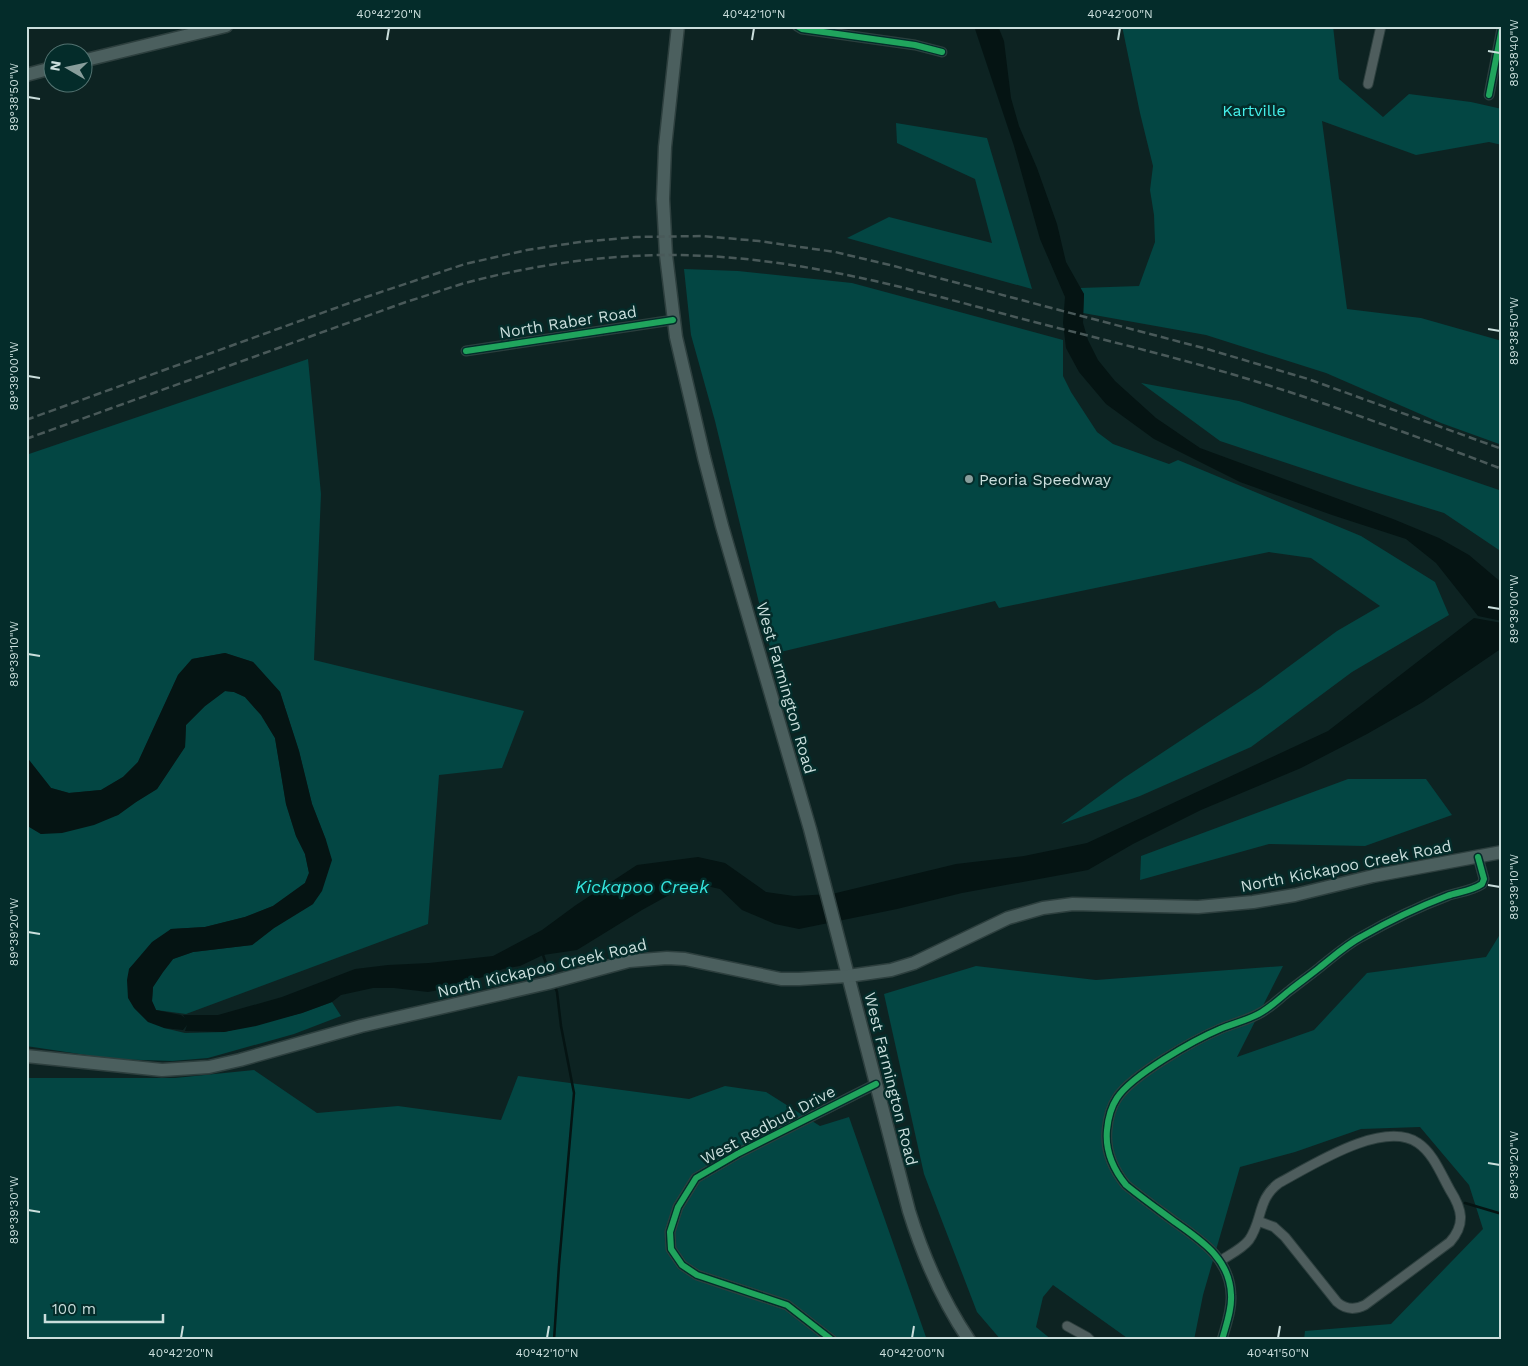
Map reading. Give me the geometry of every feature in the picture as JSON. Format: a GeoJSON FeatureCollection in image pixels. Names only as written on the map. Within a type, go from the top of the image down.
{"type":"FeatureCollection","features":[{"type":"Feature","properties":{"kind":"main road"},"geometry":{"type":"LineString","coordinates":[[92,59],[226,26]]}},
{"type":"Feature","properties":{"kind":"main road","name":"West Farmington Road"},"geometry":{"type":"LineString","coordinates":[[678,26],[665,148],[663,199],[666,255],[673,320],[704,457],[722,526],[810,829],[908,1211],[938,1287],[969,1340]]}},
{"type":"Feature","properties":{"kind":"main road"},"geometry":{"type":"LineString","coordinates":[[26,75],[42,71]]}},
{"type":"Feature","properties":{"kind":"main road","name":"North Kickapoo Creek Road"},"geometry":{"type":"LineString","coordinates":[[26,1056],[162,1070],[209,1067],[361,1026],[548,983],[629,962],[667,958],[685,959],[781,978],[799,979],[848,976],[891,970],[909,964],[1008,918],[1044,908],[1072,904],[1198,907],[1253,902],[1295,895],[1373,876],[1502,852]]}},
{"type":"Feature","properties":{"kind":"street"},"geometry":{"type":"LineString","coordinates":[[797,26],[802,29],[915,45],[942,52]]}},
{"type":"Feature","properties":{"kind":"street"},"geometry":{"type":"LineString","coordinates":[[1368,84],[1381,26]]}},
{"type":"Feature","properties":{"kind":"street"},"geometry":{"type":"LineString","coordinates":[[1489,95],[1502,28]]}},
{"type":"Feature","properties":{"kind":"street","name":"North Raber Road"},"geometry":{"type":"LineString","coordinates":[[466,351],[673,320]]}},
{"type":"Feature","properties":{"kind":"street"},"geometry":{"type":"LineString","coordinates":[[1222,1340],[1231,1296],[1230,1286],[1220,1261],[1202,1240],[1126,1185],[1111,1162],[1107,1146],[1107,1133],[1110,1115],[1117,1098],[1136,1078],[1197,1040],[1262,1012],[1344,947],[1360,937],[1426,904],[1478,887],[1484,879],[1478,857]]}},
{"type":"Feature","properties":{"kind":"street","name":"West Redbud Drive"},"geometry":{"type":"LineString","coordinates":[[832,1340],[787,1305],[697,1275],[682,1265],[671,1249],[670,1232],[678,1208],[696,1178],[739,1153],[876,1084]]}},
{"type":"Feature","properties":{"kind":"street"},"geometry":{"type":"LineString","coordinates":[[1220,1261],[1246,1244],[1250,1239],[1266,1195],[1271,1189],[1346,1148],[1368,1140],[1392,1136],[1411,1138],[1425,1148],[1458,1201],[1461,1219],[1456,1235],[1450,1242],[1365,1305],[1351,1309],[1341,1306],[1337,1302],[1285,1236],[1274,1227],[1258,1221]]}},
{"type":"Feature","properties":{"kind":"street"},"geometry":{"type":"LineString","coordinates":[[1067,1326],[1090,1340]]}},
{"type":"Feature","properties":{"kind":"green space","name":"Kartville"},"geometry":{"type":"Polygon","coordinates":[[[1122,26],[1333,26],[1339,79],[1383,117],[1409,94],[1471,102],[1502,109],[1502,145],[1489,142],[1416,155],[1322,121],[1347,309],[1421,318],[1502,341],[1502,445],[1441,423],[1326,373],[1206,335],[1083,313],[1084,294],[1080,288],[1139,286],[1155,242],[1154,215],[1150,190],[1153,166],[1122,26]]]}},
{"type":"Feature","properties":{"kind":"green space"},"geometry":{"type":"Polygon","coordinates":[[[896,123],[987,138],[1032,289],[847,238],[889,217],[992,243],[975,179],[897,143],[896,123]]]}},
{"type":"Feature","properties":{"kind":"green space","name":"Peoria Speedway"},"geometry":{"type":"Polygon","coordinates":[[[684,269],[738,271],[852,283],[1063,340],[1063,376],[1097,432],[1113,444],[1169,464],[1178,460],[1361,536],[1435,582],[1449,615],[1352,672],[1251,747],[1140,796],[1061,824],[1124,778],[1260,688],[1337,631],[1380,606],[1311,558],[1269,552],[999,608],[995,601],[772,654],[715,421],[691,335],[684,269]]]}},
{"type":"Feature","properties":{"kind":"green space"},"geometry":{"type":"Polygon","coordinates":[[[308,359],[321,494],[314,660],[524,711],[502,768],[439,775],[428,924],[186,1014],[156,1010],[152,1001],[153,987],[173,959],[193,952],[252,945],[274,928],[313,904],[326,840],[312,804],[299,751],[280,692],[253,662],[225,653],[192,659],[178,675],[138,762],[123,777],[101,790],[69,793],[51,788],[29,760],[26,751],[26,455],[308,359]]]}},
{"type":"Feature","properties":{"kind":"green space"},"geometry":{"type":"Polygon","coordinates":[[[1141,383],[1239,401],[1502,491],[1502,552],[1444,513],[1220,441],[1141,383]]]}},
{"type":"Feature","properties":{"kind":"green space"},"geometry":{"type":"Polygon","coordinates":[[[225,691],[234,692],[245,697],[261,715],[275,738],[286,804],[296,836],[305,854],[309,873],[305,883],[273,906],[245,917],[205,927],[171,929],[129,969],[164,1028],[185,1033],[224,1032],[302,1013],[332,1002],[341,1016],[294,1034],[208,1058],[172,1061],[113,1059],[26,1046],[26,825],[41,834],[118,815],[157,789],[185,747],[186,725],[205,706],[225,691]]]}},
{"type":"Feature","properties":{"kind":"green space"},"geometry":{"type":"Polygon","coordinates":[[[1348,779],[1426,779],[1452,815],[1365,846],[1269,844],[1140,880],[1141,856],[1348,779]]]}},
{"type":"Feature","properties":{"kind":"green space"},"geometry":{"type":"Polygon","coordinates":[[[1502,931],[1502,1340],[1304,1340],[1305,1331],[1391,1324],[1483,1229],[1469,1185],[1420,1127],[1361,1129],[1295,1152],[1240,1167],[1203,1295],[1194,1340],[1130,1340],[1053,1285],[1043,1297],[1036,1327],[1052,1340],[1001,1340],[977,1312],[924,1174],[884,994],[976,966],[1096,980],[1283,966],[1237,1057],[1314,1030],[1367,973],[1486,957],[1502,931]]]}},
{"type":"Feature","properties":{"kind":"green space"},"geometry":{"type":"Polygon","coordinates":[[[254,1070],[317,1113],[398,1106],[501,1120],[518,1076],[689,1099],[725,1086],[766,1092],[820,1126],[849,1117],[927,1340],[26,1340],[26,1078],[175,1078],[254,1070]]]}},
{"type":"Feature","properties":{"kind":"water"},"geometry":{"type":"Polygon","coordinates":[[[974,26],[998,26],[1004,41],[1011,98],[1019,126],[1037,168],[1057,224],[1066,262],[1084,294],[1083,323],[1088,340],[1098,360],[1115,381],[1156,418],[1200,448],[1393,519],[1439,538],[1469,555],[1502,583],[1502,621],[1478,616],[1436,563],[1406,539],[1240,482],[1154,439],[1106,404],[1079,372],[1066,348],[1063,323],[1065,297],[1040,239],[1014,146],[974,26]]]}},
{"type":"Feature","properties":{"kind":"water","name":"Kickapoo Creek"},"geometry":{"type":"Polygon","coordinates":[[[1474,618],[1502,623],[1502,648],[1423,702],[1301,768],[1201,810],[1133,844],[1088,870],[962,893],[897,909],[799,929],[775,924],[742,910],[720,889],[702,885],[680,889],[577,950],[543,955],[520,966],[503,969],[445,989],[428,992],[394,988],[373,988],[341,995],[332,1002],[302,1013],[256,1026],[224,1032],[185,1031],[187,1025],[183,1030],[164,1028],[148,1022],[134,1008],[128,998],[127,980],[129,969],[152,942],[171,929],[205,927],[245,917],[273,906],[305,883],[309,873],[305,854],[296,836],[286,804],[275,738],[261,715],[245,697],[234,692],[225,691],[205,706],[186,725],[185,747],[157,789],[118,815],[94,825],[62,833],[41,834],[26,825],[26,751],[29,760],[51,788],[69,793],[101,790],[123,777],[138,762],[178,675],[192,659],[225,653],[253,662],[280,692],[299,751],[312,804],[332,860],[322,891],[313,904],[274,928],[252,945],[193,952],[173,959],[153,987],[152,1001],[156,1010],[181,1015],[185,1018],[183,1015],[218,1015],[282,997],[355,969],[493,956],[542,930],[637,865],[698,857],[725,863],[766,892],[794,896],[832,894],[956,864],[1024,856],[1087,843],[1328,731],[1474,618]]]}},
{"type":"Feature","properties":{"kind":"waterway"},"geometry":{"type":"LineString","coordinates":[[543,955],[551,977]]}},
{"type":"Feature","properties":{"kind":"waterway"},"geometry":{"type":"LineString","coordinates":[[554,1340],[574,1093],[555,986]]}},
{"type":"Feature","properties":{"kind":"waterway"},"geometry":{"type":"LineString","coordinates":[[1465,1203],[1502,1214]]}},
{"type":"Feature","properties":{"kind":"railway"},"geometry":{"type":"LineString","coordinates":[[26,420],[366,297],[465,264],[527,250],[580,242],[636,237],[702,236],[759,241],[835,252],[1207,349],[1308,379],[1502,449]]}},
{"type":"Feature","properties":{"kind":"railway"},"geometry":{"type":"LineString","coordinates":[[26,439],[406,302],[465,283],[563,263],[612,257],[662,255],[708,256],[799,266],[843,274],[931,295],[1171,357],[1261,383],[1352,413],[1502,469]]}},
{"type":"Feature","properties":{"kind":"cycle path"},"geometry":{"type":"LineString","coordinates":[[797,26],[802,29],[915,45],[942,52]]}},
{"type":"Feature","properties":{"kind":"cycle path"},"geometry":{"type":"LineString","coordinates":[[1489,95],[1502,28]]}},
{"type":"Feature","properties":{"kind":"cycle path"},"geometry":{"type":"LineString","coordinates":[[466,351],[673,320]]}},
{"type":"Feature","properties":{"kind":"cycle path"},"geometry":{"type":"LineString","coordinates":[[1222,1340],[1231,1306],[1231,1295],[1226,1271],[1213,1252],[1195,1236],[1132,1190],[1121,1179],[1111,1159],[1107,1145],[1107,1130],[1111,1109],[1125,1089],[1149,1069],[1209,1034],[1262,1012],[1355,940],[1414,910],[1482,884],[1484,879],[1478,857]]}},
{"type":"Feature","properties":{"kind":"cycle path"},"geometry":{"type":"LineString","coordinates":[[832,1340],[787,1305],[697,1275],[682,1265],[671,1249],[670,1232],[678,1207],[696,1178],[739,1153],[876,1084]]}},
{"type":"Feature","properties":{"kind":"place","name":"Peoria Speedway"},"geometry":{"type":"Point","coordinates":[969,479]}}]}
